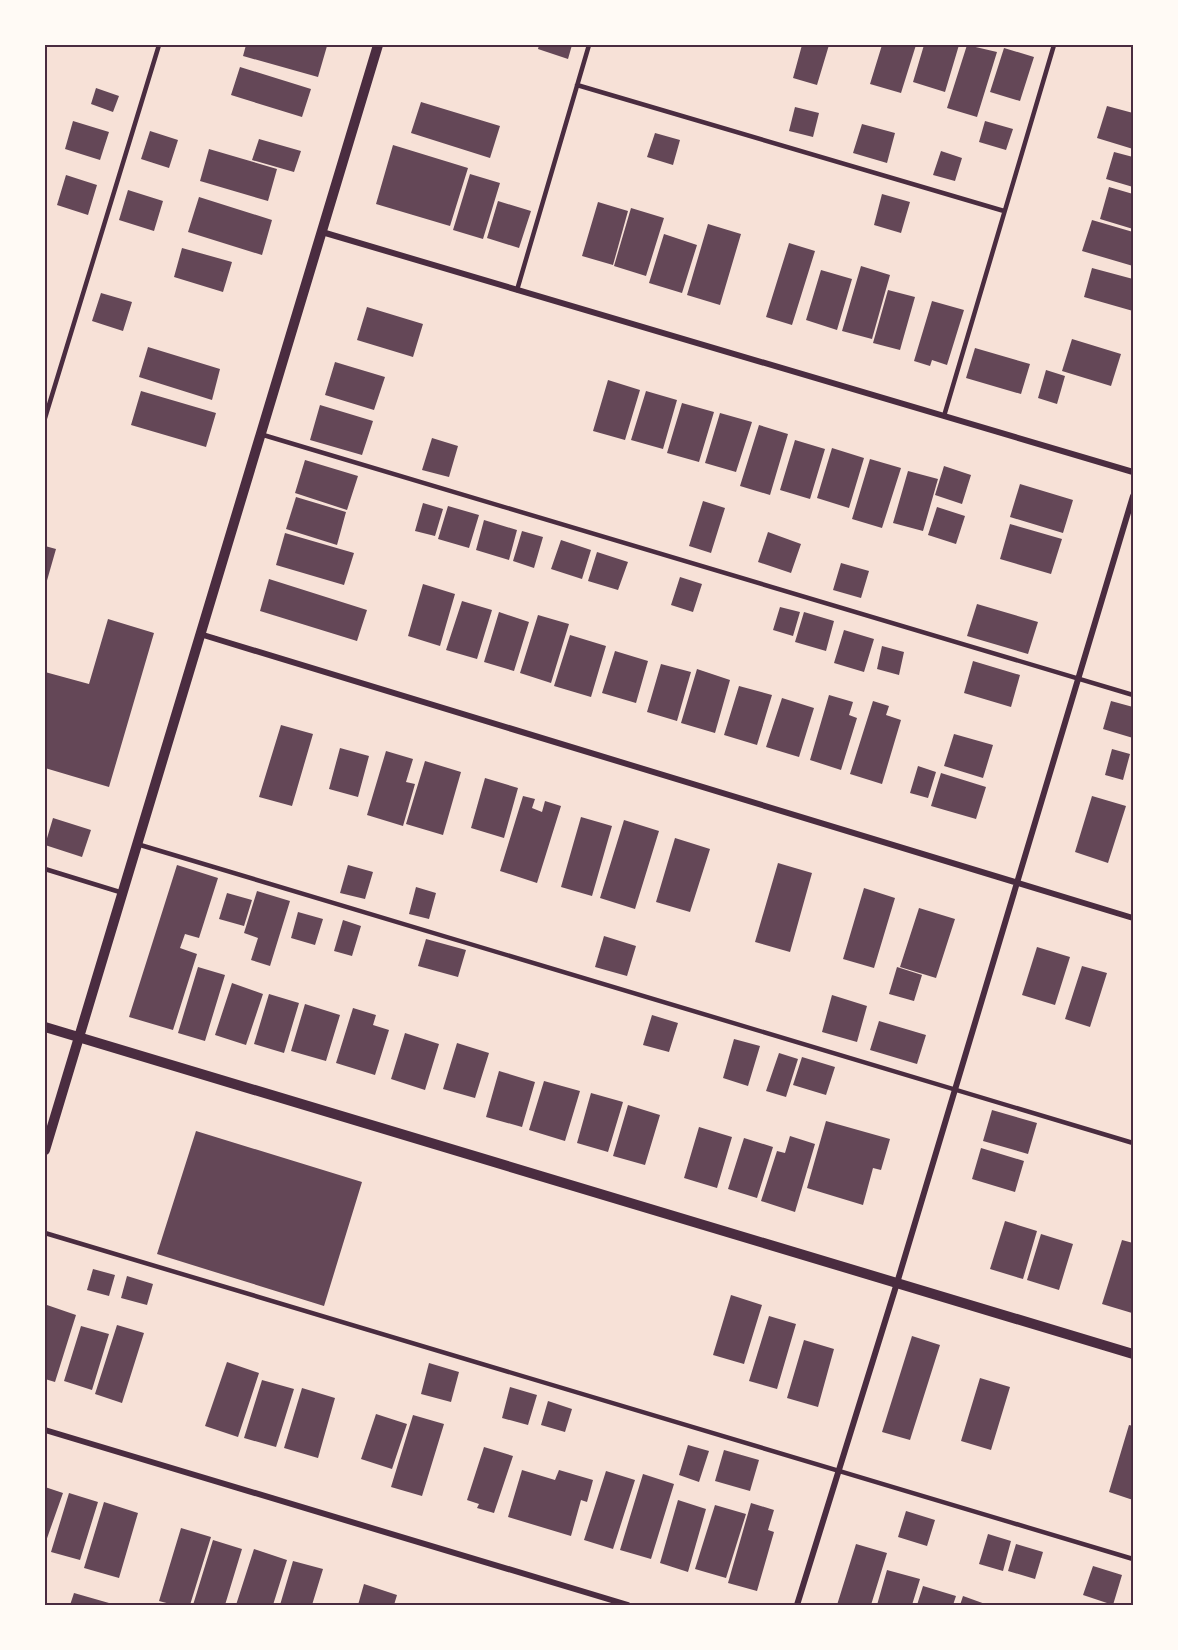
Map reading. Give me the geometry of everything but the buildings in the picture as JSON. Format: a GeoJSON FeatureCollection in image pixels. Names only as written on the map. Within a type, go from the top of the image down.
{"type":"FeatureCollection","features":[{"type":"Feature","properties":{"kind":"street"},"geometry":{"type":"LineString","coordinates":[[45,1150],[378,45]]}},
{"type":"Feature","properties":{"kind":"street"},"geometry":{"type":"LineString","coordinates":[[321,232],[1133,472]]}},
{"type":"Feature","properties":{"kind":"street"},"geometry":{"type":"LineString","coordinates":[[797,1605],[897,1283],[1133,496]]}},
{"type":"Feature","properties":{"kind":"street"},"geometry":{"type":"LineString","coordinates":[[200,634],[1133,918]]}},
{"type":"Feature","properties":{"kind":"street"},"geometry":{"type":"LineString","coordinates":[[45,1027],[1133,1354]]}},
{"type":"Feature","properties":{"kind":"street"},"geometry":{"type":"LineString","coordinates":[[45,1430],[628,1605]]}},
{"type":"Feature","properties":{"kind":"lane"},"geometry":{"type":"LineString","coordinates":[[45,418],[159,45]]}},
{"type":"Feature","properties":{"kind":"lane"},"geometry":{"type":"LineString","coordinates":[[517,290],[589,45]]}},
{"type":"Feature","properties":{"kind":"lane"},"geometry":{"type":"LineString","coordinates":[[944,416],[1054,45]]}},
{"type":"Feature","properties":{"kind":"lane"},"geometry":{"type":"LineString","coordinates":[[577,85],[1004,212]]}},
{"type":"Feature","properties":{"kind":"lane"},"geometry":{"type":"LineString","coordinates":[[260,434],[1133,695]]}},
{"type":"Feature","properties":{"kind":"lane"},"geometry":{"type":"LineString","coordinates":[[137,844],[1133,1143]]}},
{"type":"Feature","properties":{"kind":"lane"},"geometry":{"type":"LineString","coordinates":[[45,869],[123,893]]}},
{"type":"Feature","properties":{"kind":"lane"},"geometry":{"type":"LineString","coordinates":[[45,1233],[1133,1560]]}}]}
